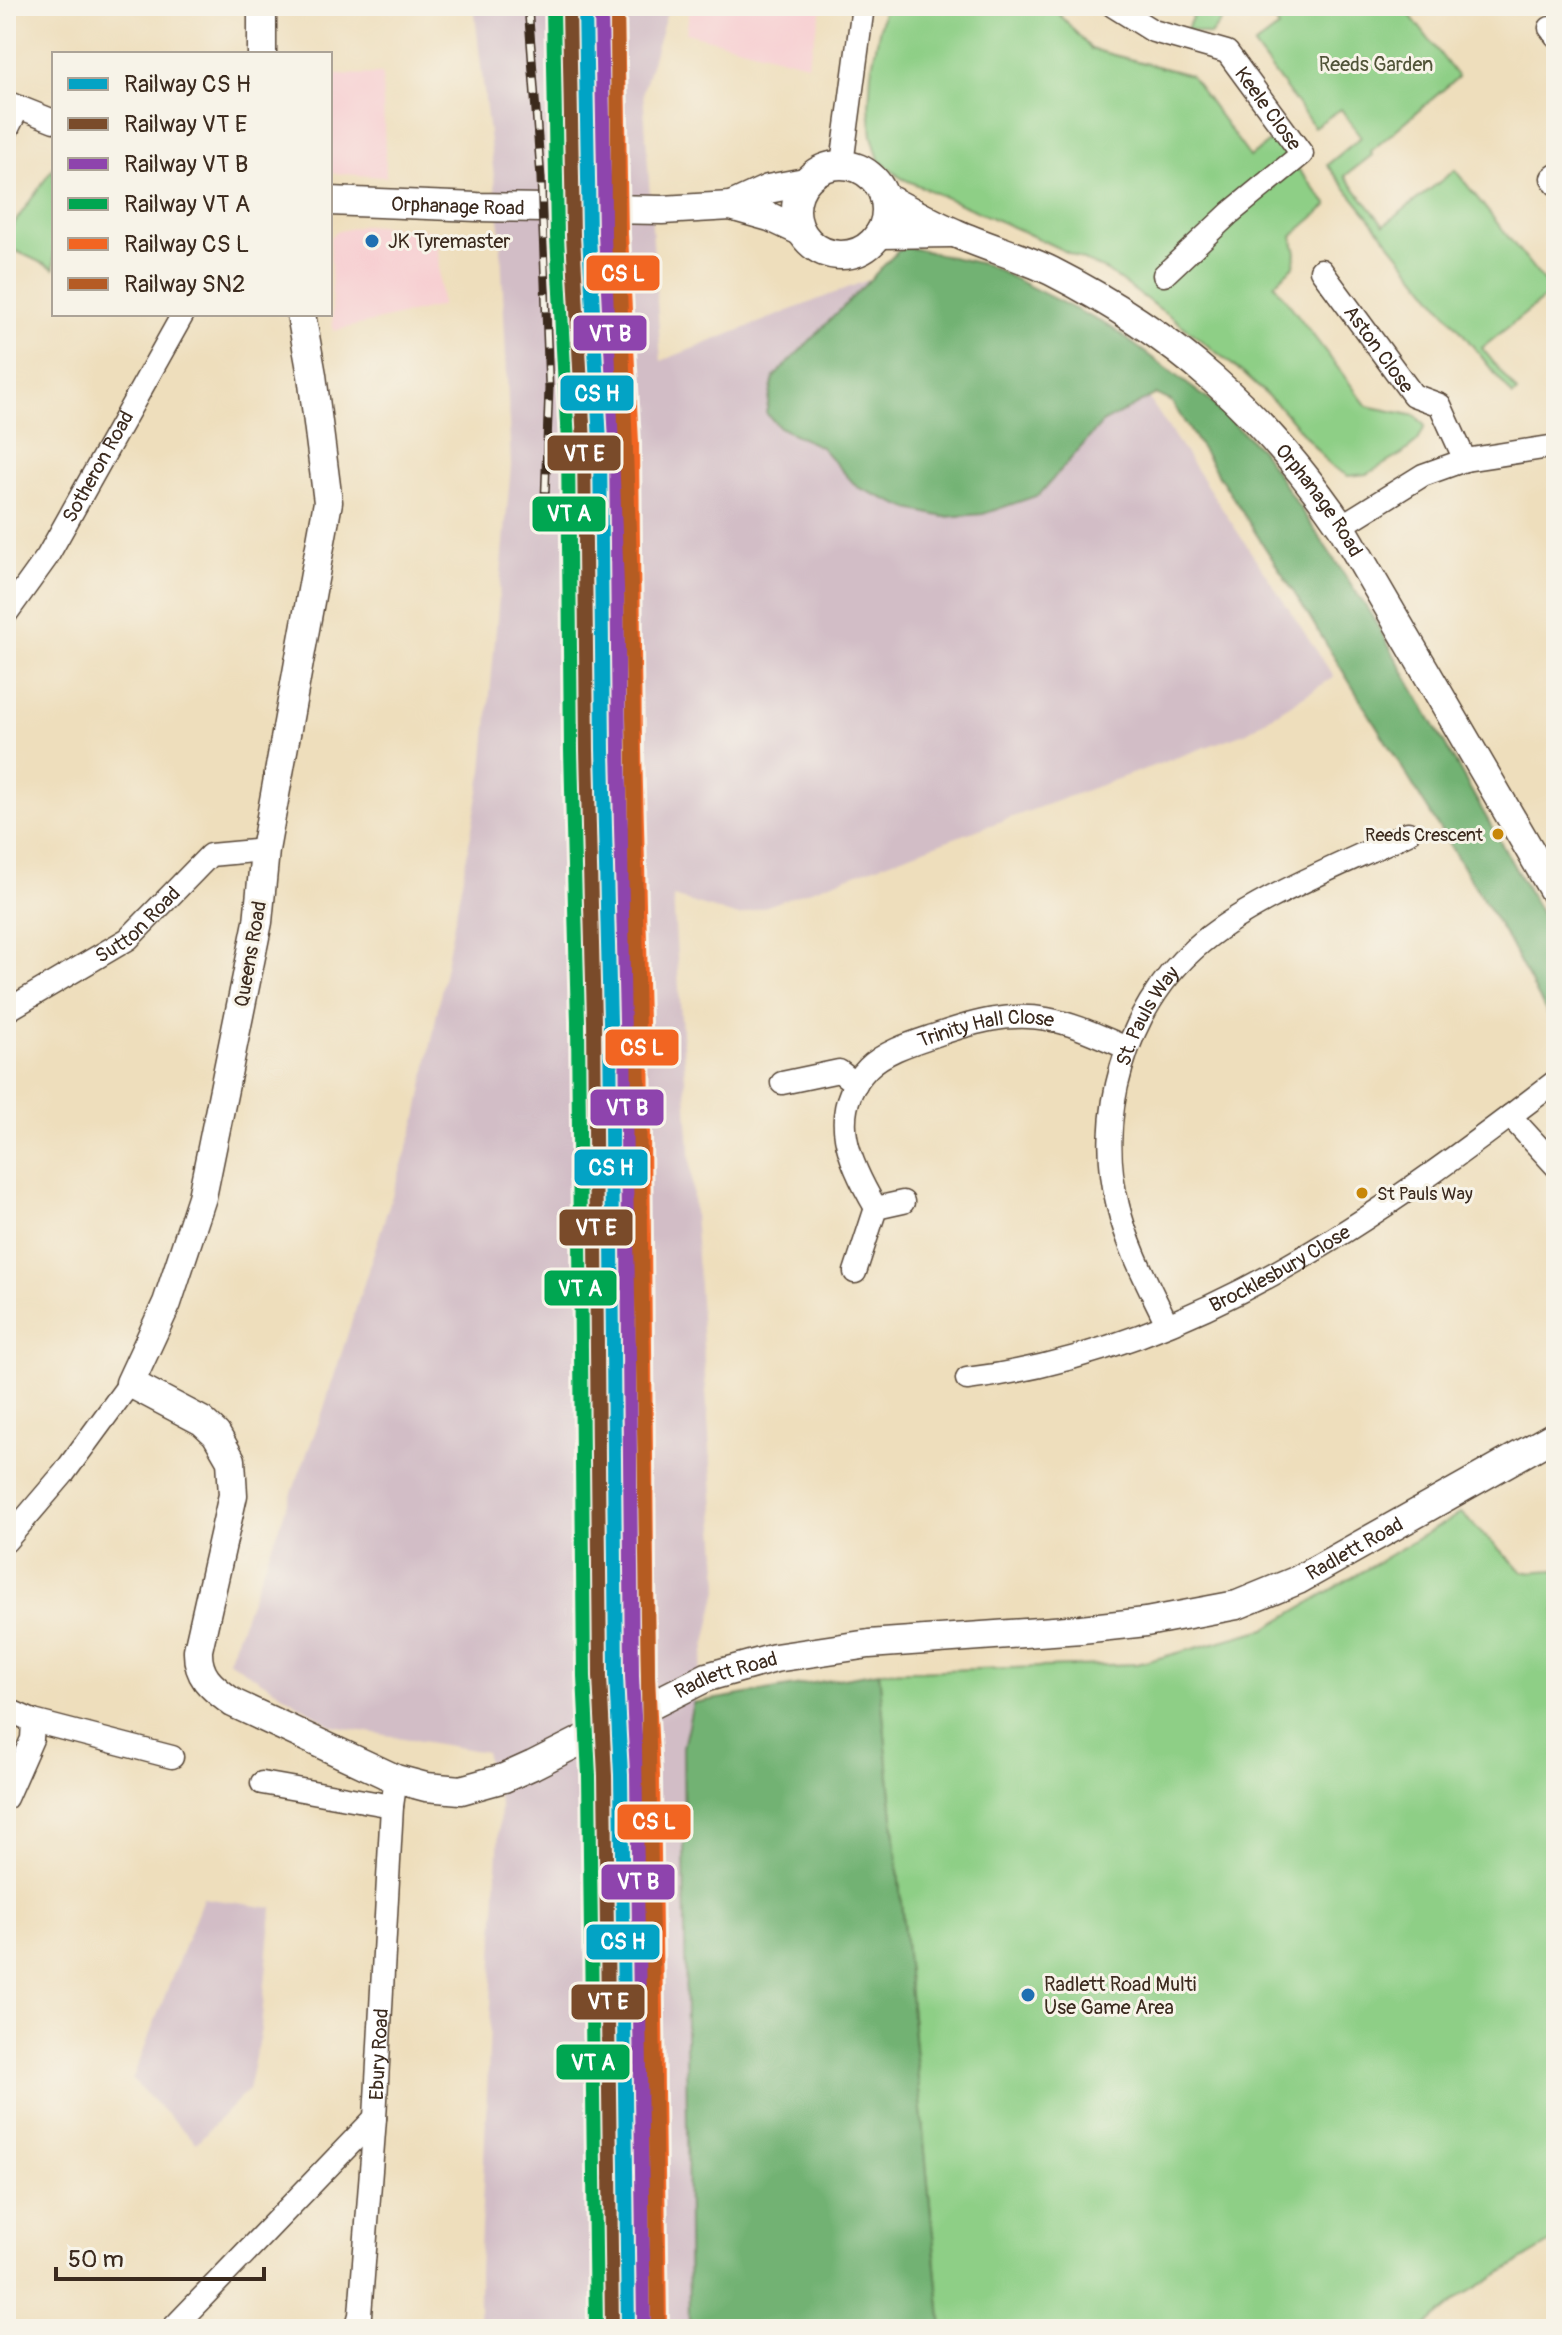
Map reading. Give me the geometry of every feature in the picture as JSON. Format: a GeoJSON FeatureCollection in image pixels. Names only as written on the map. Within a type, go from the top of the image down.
{"type":"FeatureCollection","features":[{"type":"Feature","properties":{"kind":"street"},"geometry":{"type":"LineString","coordinates":[[262,6],[262,52]]}},
{"type":"Feature","properties":{"kind":"street"},"geometry":{"type":"LineString","coordinates":[[842,164],[863,6]]}},
{"type":"Feature","properties":{"kind":"street","name":"Keele Close"},"geometry":{"type":"LineString","coordinates":[[1113,6],[1153,31],[1227,52],[1302,154],[1240,205],[1164,275]]}},
{"type":"Feature","properties":{"kind":"street"},"geometry":{"type":"LineString","coordinates":[[6,132],[12,105],[52,120]]}},
{"type":"Feature","properties":{"kind":"street","name":"Orphanage Road"},"geometry":{"type":"LineString","coordinates":[[731,206],[768,189],[805,182],[815,172],[828,166],[842,164],[860,169],[875,181],[884,197],[955,233],[1050,271],[1127,313],[1170,344],[1249,411],[1311,483],[1341,526],[1556,895]]}},
{"type":"Feature","properties":{"kind":"street"},"geometry":{"type":"LineString","coordinates":[[1556,175],[1552,178],[1556,184]]}},
{"type":"Feature","properties":{"kind":"street"},"geometry":{"type":"LineString","coordinates":[[800,231],[795,213],[805,182]]}},
{"type":"Feature","properties":{"kind":"street"},"geometry":{"type":"LineString","coordinates":[[879,234],[886,216],[884,197]]}},
{"type":"Feature","properties":{"kind":"street","name":"Orphanage Road"},"geometry":{"type":"LineString","coordinates":[[332,201],[662,210],[731,206],[770,217],[800,231],[812,246],[829,254],[848,255],[866,248],[879,234],[955,233]]}},
{"type":"Feature","properties":{"kind":"street","name":"Aston Close"},"geometry":{"type":"LineString","coordinates":[[1321,270],[1413,395],[1440,405],[1465,460]]}},
{"type":"Feature","properties":{"kind":"street","name":"Sotheron Road"},"geometry":{"type":"LineString","coordinates":[[6,614],[47,557],[182,316]]}},
{"type":"Feature","properties":{"kind":"street","name":"Queens Road"},"geometry":{"type":"LineString","coordinates":[[6,1541],[64,1473],[130,1383],[167,1303],[202,1197],[258,922],[265,850],[328,502],[301,316]]}},
{"type":"Feature","properties":{"kind":"street"},"geometry":{"type":"LineString","coordinates":[[1341,526],[1423,475],[1465,460],[1556,446]]}},
{"type":"Feature","properties":{"kind":"street","name":"St. Pauls Way"},"geometry":{"type":"LineString","coordinates":[[1167,1324],[1126,1233],[1117,1204],[1113,1175],[1113,1108],[1127,1048],[1144,1014],[1174,970],[1195,948],[1251,910],[1408,833]]}},
{"type":"Feature","properties":{"kind":"street","name":"Sutton Road"},"geometry":{"type":"LineString","coordinates":[[6,1011],[128,939],[210,855],[265,850]]}},
{"type":"Feature","properties":{"kind":"street","name":"Trinity Hall Close"},"geometry":{"type":"LineString","coordinates":[[856,1084],[869,1067],[904,1046],[980,1020],[1019,1017],[1046,1019],[1068,1024],[1127,1048]]}},
{"type":"Feature","properties":{"kind":"street"},"geometry":{"type":"LineString","coordinates":[[782,1083],[839,1071],[856,1084],[846,1113],[844,1139],[853,1166],[876,1208],[855,1272]]}},
{"type":"Feature","properties":{"kind":"street","name":"Brocklesbury Close"},"geometry":{"type":"LineString","coordinates":[[967,1379],[1007,1374],[1076,1356],[1167,1324],[1245,1290],[1325,1244],[1453,1160],[1556,1081]]}},
{"type":"Feature","properties":{"kind":"street"},"geometry":{"type":"LineString","coordinates":[[1510,1116],[1556,1166]]}},
{"type":"Feature","properties":{"kind":"street"},"geometry":{"type":"LineString","coordinates":[[876,1208],[903,1202]]}},
{"type":"Feature","properties":{"kind":"street","name":"Radlett Road"},"geometry":{"type":"LineString","coordinates":[[130,1383],[202,1421],[216,1434],[231,1460],[233,1495],[198,1650],[204,1681],[233,1703],[394,1793],[436,1788],[461,1790],[504,1778],[707,1677],[775,1658],[869,1644],[1094,1628],[1237,1605],[1298,1580],[1556,1435]]}},
{"type":"Feature","properties":{"kind":"street"},"geometry":{"type":"LineString","coordinates":[[6,1709],[33,1721],[172,1757]]}},
{"type":"Feature","properties":{"kind":"street"},"geometry":{"type":"LineString","coordinates":[[6,1798],[32,1739],[33,1721]]}},
{"type":"Feature","properties":{"kind":"street"},"geometry":{"type":"LineString","coordinates":[[262,1783],[394,1793]]}},
{"type":"Feature","properties":{"kind":"street","name":"Ebury Road"},"geometry":{"type":"LineString","coordinates":[[356,2329],[360,2315],[375,2118],[394,1793]]}},
{"type":"Feature","properties":{"kind":"street"},"geometry":{"type":"LineString","coordinates":[[172,2329],[375,2118]]}},
{"type":"Feature","properties":{"kind":"shaded area"},"geometry":{"type":"Polygon","coordinates":[[[474,6],[669,6],[643,91],[661,361],[878,276],[1140,385],[1334,677],[1247,732],[739,916],[673,897],[719,1585],[683,1747],[689,2329],[479,2329],[500,1804],[485,1752],[333,1726],[228,1660],[322,1414],[417,1118],[483,770],[511,466],[500,228],[474,6]]]}},
{"type":"Feature","properties":{"kind":"shaded area"},"geometry":{"type":"Polygon","coordinates":[[[690,6],[823,6],[807,64],[686,33],[690,6]]]}},
{"type":"Feature","properties":{"kind":"shaded area"},"geometry":{"type":"Polygon","coordinates":[[[382,74],[386,177],[332,173],[332,75],[382,74]]]}},
{"type":"Feature","properties":{"kind":"shaded area"},"geometry":{"type":"Polygon","coordinates":[[[366,225],[437,231],[441,306],[333,331],[332,236],[335,232],[366,225]]]}},
{"type":"Feature","properties":{"kind":"shaded area"},"geometry":{"type":"Polygon","coordinates":[[[203,1898],[272,1908],[261,2029],[248,2090],[196,2143],[132,2080],[203,1898]]]}},
{"type":"Feature","properties":{"kind":"green space"},"geometry":{"type":"Polygon","coordinates":[[[884,6],[1052,6],[1091,49],[1190,75],[1250,157],[1273,139],[1328,205],[1292,236],[1296,253],[1294,266],[1274,284],[1367,406],[1416,416],[1425,426],[1418,441],[1367,474],[1348,476],[1330,465],[1282,409],[1244,374],[1107,271],[901,178],[879,160],[872,136],[869,107],[871,72],[884,6]]]}},
{"type":"Feature","properties":{"kind":"green space"},"geometry":{"type":"Polygon","coordinates":[[[1197,6],[1233,6],[1210,35],[1187,29],[1197,6]]]}},
{"type":"Feature","properties":{"kind":"green space","name":"Reeds Garden"},"geometry":{"type":"Polygon","coordinates":[[[1264,6],[1403,6],[1458,77],[1345,176],[1384,225],[1455,170],[1552,292],[1482,348],[1517,392],[1513,396],[1327,165],[1361,137],[1341,109],[1314,127],[1254,46],[1279,27],[1264,6]]]}},
{"type":"Feature","properties":{"kind":"green space"},"geometry":{"type":"Polygon","coordinates":[[[52,170],[52,268],[6,246],[6,235],[52,170]]]}},
{"type":"Feature","properties":{"kind":"green space"},"geometry":{"type":"Polygon","coordinates":[[[907,247],[987,265],[1111,327],[1210,401],[1261,450],[1372,616],[1556,940],[1556,1030],[1508,940],[1309,616],[1171,401],[1156,394],[1102,423],[1039,495],[983,514],[944,517],[909,509],[857,487],[821,447],[779,427],[766,413],[774,377],[898,251],[907,247]]]}},
{"type":"Feature","properties":{"kind":"green space"},"geometry":{"type":"Polygon","coordinates":[[[1461,1513],[1523,1572],[1556,1570],[1556,2240],[1462,2296],[1422,2329],[942,2329],[879,1672],[1137,1664],[1265,1629],[1461,1513]]]}},
{"type":"Feature","properties":{"kind":"green space"},"geometry":{"type":"Polygon","coordinates":[[[879,1672],[942,2329],[689,2329],[683,1747],[693,1703],[879,1672]]]}},
{"type":"Feature","properties":{"kind":"railway"},"geometry":{"type":"LineString","coordinates":[[528,6],[541,178],[549,388],[544,526]]}},
{"type":"Feature","properties":{"kind":"transit line"},"geometry":{"type":"LineString","coordinates":[[569,6],[573,235],[584,443],[612,2329]]}},
{"type":"Feature","properties":{"kind":"transit line"},"geometry":{"type":"LineString","coordinates":[[585,6],[589,235],[600,442],[628,2329]]}},
{"type":"Feature","properties":{"kind":"transit line"},"geometry":{"type":"LineString","coordinates":[[601,6],[605,234],[616,442],[644,2329]]}},
{"type":"Feature","properties":{"kind":"transit line"},"geometry":{"type":"LineString","coordinates":[[617,6],[621,234],[632,442],[660,2329]]}},
{"type":"Feature","properties":{"kind":"transit line"},"geometry":{"type":"LineString","coordinates":[[553,7],[557,236],[568,443],[596,2329]]}},
{"type":"Feature","properties":{"kind":"rail line","name":"SN2"},"geometry":{"type":"LineString","coordinates":[[617,6],[618,234],[631,587],[658,2329]]}},
{"type":"Feature","properties":{"kind":"place","name":"JK Tyremaster"},"geometry":{"type":"Point","coordinates":[372,241]}},
{"type":"Feature","properties":{"kind":"place","name":"Reeds Crescent"},"geometry":{"type":"Point","coordinates":[1498,834]}},
{"type":"Feature","properties":{"kind":"place","name":"St Pauls Way"},"geometry":{"type":"Point","coordinates":[1362,1193]}},
{"type":"Feature","properties":{"kind":"place","name":"Radlett Road Multi Use Game Area"},"geometry":{"type":"Point","coordinates":[1028,1995]}}]}
